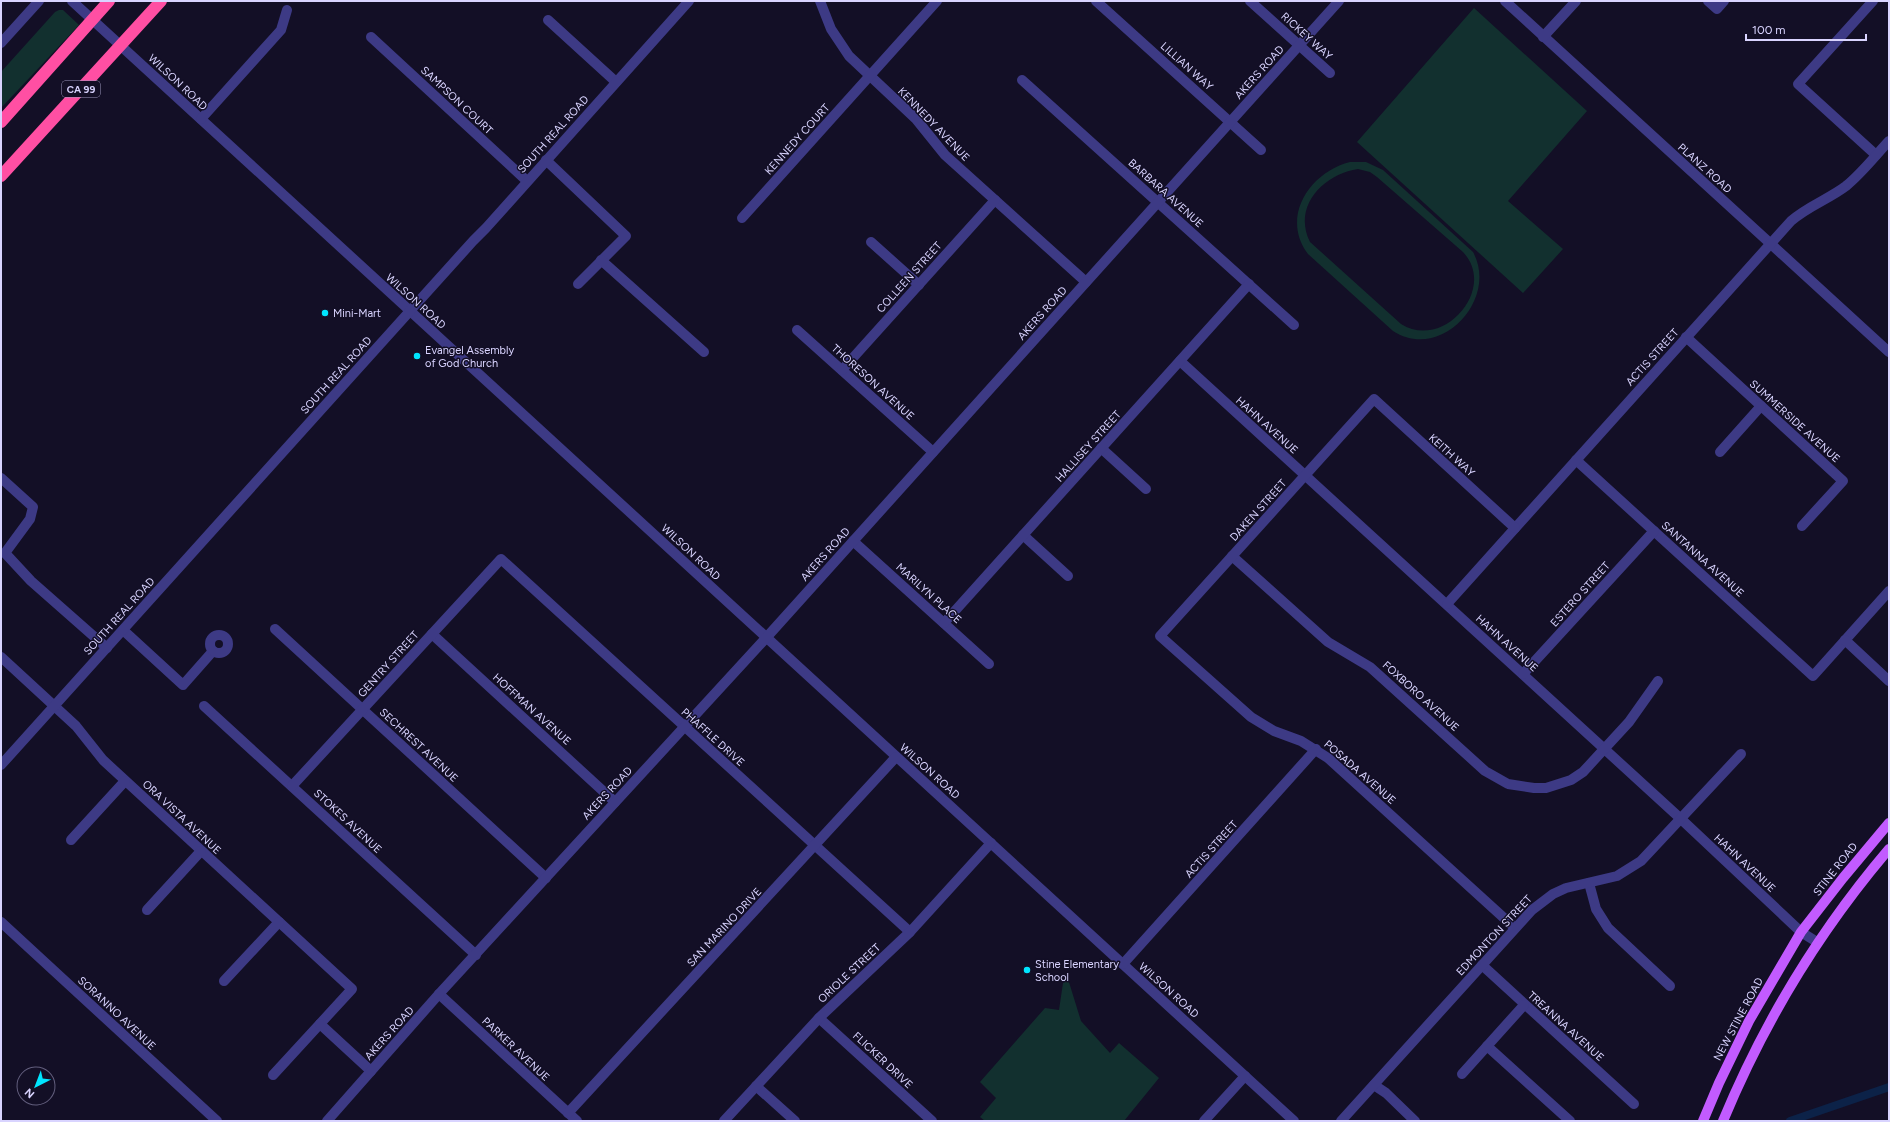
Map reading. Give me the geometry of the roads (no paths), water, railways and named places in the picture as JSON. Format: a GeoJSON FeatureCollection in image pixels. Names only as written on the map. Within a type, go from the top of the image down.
{"type":"FeatureCollection","features":[{"type":"Feature","properties":{"kind":"highway"},"geometry":{"type":"LineString","coordinates":[[1,122],[109,1]]}},
{"type":"Feature","properties":{"kind":"highway","name":"CA 99"},"geometry":{"type":"LineString","coordinates":[[1,176],[161,1]]}},
{"type":"Feature","properties":{"kind":"main road","name":"STINE ROAD"},"geometry":{"type":"LineString","coordinates":[[1801,932],[1843,878],[1889,823]]}},
{"type":"Feature","properties":{"kind":"main road"},"geometry":{"type":"LineString","coordinates":[[1723,1121],[1763,1036],[1804,962],[1856,890],[1889,849]]}},
{"type":"Feature","properties":{"kind":"main road","name":"NEW STINE ROAD"},"geometry":{"type":"LineString","coordinates":[[1703,1121],[1719,1083],[1749,1021],[1801,932]]}},
{"type":"Feature","properties":{"kind":"street"},"geometry":{"type":"LineString","coordinates":[[1,44],[39,1]]}},
{"type":"Feature","properties":{"kind":"street","name":"SOUTH REAL ROAD"},"geometry":{"type":"LineString","coordinates":[[1,765],[689,1]]}},
{"type":"Feature","properties":{"kind":"street","name":"KENNEDY AVENUE"},"geometry":{"type":"LineString","coordinates":[[820,1],[830,29],[839,44],[870,76],[916,119],[945,155],[1086,282]]}},
{"type":"Feature","properties":{"kind":"street","name":"KENNEDY COURT"},"geometry":{"type":"LineString","coordinates":[[742,218],[937,1]]}},
{"type":"Feature","properties":{"kind":"street","name":"LILLIAN WAY"},"geometry":{"type":"LineString","coordinates":[[1096,1],[1261,150]]}},
{"type":"Feature","properties":{"kind":"street","name":"RICKEY WAY"},"geometry":{"type":"LineString","coordinates":[[1250,1],[1330,73]]}},
{"type":"Feature","properties":{"kind":"street","name":"AKERS ROAD"},"geometry":{"type":"LineString","coordinates":[[327,1121],[439,994],[766,638],[1339,1]]}},
{"type":"Feature","properties":{"kind":"street","name":"PLANZ ROAD"},"geometry":{"type":"LineString","coordinates":[[1505,1],[1889,352]]}},
{"type":"Feature","properties":{"kind":"street"},"geometry":{"type":"LineString","coordinates":[[1544,36],[1576,1]]}},
{"type":"Feature","properties":{"kind":"street"},"geometry":{"type":"LineString","coordinates":[[1708,1],[1717,9],[1724,1]]}},
{"type":"Feature","properties":{"kind":"street"},"geometry":{"type":"LineString","coordinates":[[1873,1],[1798,84],[1876,155]]}},
{"type":"Feature","properties":{"kind":"street","name":"WILSON ROAD"},"geometry":{"type":"LineString","coordinates":[[75,4],[1294,1121]]}},
{"type":"Feature","properties":{"kind":"street"},"geometry":{"type":"LineString","coordinates":[[200,119],[281,30],[287,10]]}},
{"type":"Feature","properties":{"kind":"street"},"geometry":{"type":"LineString","coordinates":[[548,20],[616,82]]}},
{"type":"Feature","properties":{"kind":"street","name":"SAMPSON COURT"},"geometry":{"type":"LineString","coordinates":[[371,37],[527,181]]}},
{"type":"Feature","properties":{"kind":"street","name":"BARBARA AVENUE"},"geometry":{"type":"LineString","coordinates":[[1022,80],[1294,325]]}},
{"type":"Feature","properties":{"kind":"street","name":"ACTIS STREET"},"geometry":{"type":"LineString","coordinates":[[1447,604],[1770,244],[1803,211],[1833,195],[1847,185],[1889,141]]}},
{"type":"Feature","properties":{"kind":"street"},"geometry":{"type":"LineString","coordinates":[[546,160],[626,236],[578,284]]}},
{"type":"Feature","properties":{"kind":"street","name":"COLLEEN STREET"},"geometry":{"type":"LineString","coordinates":[[842,370],[995,200]]}},
{"type":"Feature","properties":{"kind":"street"},"geometry":{"type":"LineString","coordinates":[[871,242],[919,285]]}},
{"type":"Feature","properties":{"kind":"street"},"geometry":{"type":"LineString","coordinates":[[601,260],[704,352]]}},
{"type":"Feature","properties":{"kind":"street","name":"HALLISEY STREET"},"geometry":{"type":"LineString","coordinates":[[944,623],[1249,284]]}},
{"type":"Feature","properties":{"kind":"street","name":"THORESON AVENUE"},"geometry":{"type":"LineString","coordinates":[[797,330],[933,452]]}},
{"type":"Feature","properties":{"kind":"street","name":"SUMMERSIDE AVENUE"},"geometry":{"type":"LineString","coordinates":[[1686,337],[1843,481],[1802,526]]}},
{"type":"Feature","properties":{"kind":"street","name":"HAHN AVENUE"},"geometry":{"type":"LineString","coordinates":[[1180,361],[1605,749],[1801,932],[1817,942]]}},
{"type":"Feature","properties":{"kind":"street","name":"DAKEN STREET"},"geometry":{"type":"LineString","coordinates":[[1160,636],[1374,399]]}},
{"type":"Feature","properties":{"kind":"street","name":"KEITH WAY"},"geometry":{"type":"LineString","coordinates":[[1374,399],[1515,528]]}},
{"type":"Feature","properties":{"kind":"street"},"geometry":{"type":"LineString","coordinates":[[1720,452],[1761,406]]}},
{"type":"Feature","properties":{"kind":"street"},"geometry":{"type":"LineString","coordinates":[[1101,448],[1146,489]]}},
{"type":"Feature","properties":{"kind":"street","name":"SANTANNA AVENUE"},"geometry":{"type":"LineString","coordinates":[[1576,460],[1813,676],[1845,640]]}},
{"type":"Feature","properties":{"kind":"street"},"geometry":{"type":"LineString","coordinates":[[1,478],[33,507],[30,519],[5,553],[30,581],[107,648]]}},
{"type":"Feature","properties":{"kind":"street","name":"ESTERO STREET"},"geometry":{"type":"LineString","coordinates":[[1523,674],[1654,531]]}},
{"type":"Feature","properties":{"kind":"street"},"geometry":{"type":"LineString","coordinates":[[1023,535],[1068,576]]}},
{"type":"Feature","properties":{"kind":"street","name":"MARILYN PLACE"},"geometry":{"type":"LineString","coordinates":[[853,541],[989,664]]}},
{"type":"Feature","properties":{"kind":"street","name":"FOXBORO AVENUE"},"geometry":{"type":"LineString","coordinates":[[1232,556],[1328,642],[1370,667],[1382,676],[1485,771],[1497,779],[1520,787],[1534,788],[1560,784],[1583,772],[1629,722],[1658,681]]}},
{"type":"Feature","properties":{"kind":"street","name":"GENTRY STREET"},"geometry":{"type":"LineString","coordinates":[[292,786],[501,558]]}},
{"type":"Feature","properties":{"kind":"street","name":"PHAFFLE DRIVE"},"geometry":{"type":"LineString","coordinates":[[501,558],[684,727],[910,932]]}},
{"type":"Feature","properties":{"kind":"street"},"geometry":{"type":"LineString","coordinates":[[1889,592],[1845,640],[1889,681]]}},
{"type":"Feature","properties":{"kind":"street","name":"SECHREST AVENUE"},"geometry":{"type":"LineString","coordinates":[[275,629],[546,878]]}},
{"type":"Feature","properties":{"kind":"street"},"geometry":{"type":"LineString","coordinates":[[123,630],[183,685],[213,652]]}},
{"type":"Feature","properties":{"kind":"street","name":"HOFFMAN AVENUE"},"geometry":{"type":"LineString","coordinates":[[432,634],[615,802]]}},
{"type":"Feature","properties":{"kind":"street","name":"POSADA AVENUE"},"geometry":{"type":"LineString","coordinates":[[1160,636],[1251,717],[1274,731],[1301,741],[1316,749],[1328,758],[1515,928]]}},
{"type":"Feature","properties":{"kind":"street","name":"ORA VISTA AVENUE"},"geometry":{"type":"LineString","coordinates":[[1,658],[76,726],[103,760],[125,781],[352,989],[320,1024]]}},
{"type":"Feature","properties":{"kind":"street","name":"STOKES AVENUE"},"geometry":{"type":"LineString","coordinates":[[204,706],[476,955]]}},
{"type":"Feature","properties":{"kind":"street","name":"ACTIS STREET"},"geometry":{"type":"LineString","coordinates":[[1123,964],[1316,749]]}},
{"type":"Feature","properties":{"kind":"street","name":"EDMONTON STREET"},"geometry":{"type":"LineString","coordinates":[[1341,1121],[1532,910],[1553,894],[1566,888],[1617,876],[1641,861],[1741,754]]}},
{"type":"Feature","properties":{"kind":"street","name":"SAN MARINO DRIVE"},"geometry":{"type":"LineString","coordinates":[[568,1113],[896,757]]}},
{"type":"Feature","properties":{"kind":"street"},"geometry":{"type":"LineString","coordinates":[[71,840],[125,781]]}},
{"type":"Feature","properties":{"kind":"street","name":"ORIOLE STREET"},"geometry":{"type":"LineString","coordinates":[[724,1121],[819,1018],[910,932],[991,844]]}},
{"type":"Feature","properties":{"kind":"street"},"geometry":{"type":"LineString","coordinates":[[147,910],[201,851]]}},
{"type":"Feature","properties":{"kind":"street"},"geometry":{"type":"LineString","coordinates":[[1590,883],[1596,909],[1608,928],[1670,986]]}},
{"type":"Feature","properties":{"kind":"street","name":"SORANNO AVENUE"},"geometry":{"type":"LineString","coordinates":[[1,922],[217,1121]]}},
{"type":"Feature","properties":{"kind":"street"},"geometry":{"type":"LineString","coordinates":[[224,981],[279,922]]}},
{"type":"Feature","properties":{"kind":"street","name":"TREANNA AVENUE"},"geometry":{"type":"LineString","coordinates":[[1482,964],[1524,1005],[1634,1104]]}},
{"type":"Feature","properties":{"kind":"street","name":"PARKER AVENUE"},"geometry":{"type":"LineString","coordinates":[[439,994],[577,1121]]}},
{"type":"Feature","properties":{"kind":"street"},"geometry":{"type":"LineString","coordinates":[[1462,1074],[1524,1005]]}},
{"type":"Feature","properties":{"kind":"street","name":"FLICKER DRIVE"},"geometry":{"type":"LineString","coordinates":[[819,1018],[932,1121]]}},
{"type":"Feature","properties":{"kind":"street"},"geometry":{"type":"LineString","coordinates":[[273,1075],[320,1024],[371,1071]]}},
{"type":"Feature","properties":{"kind":"street"},"geometry":{"type":"LineString","coordinates":[[1487,1046],[1570,1121]]}},
{"type":"Feature","properties":{"kind":"street"},"geometry":{"type":"LineString","coordinates":[[1204,1121],[1245,1076]]}},
{"type":"Feature","properties":{"kind":"street"},"geometry":{"type":"LineString","coordinates":[[1374,1085],[1386,1093],[1415,1121]]}},
{"type":"Feature","properties":{"kind":"street"},"geometry":{"type":"LineString","coordinates":[[756,1086],[795,1121]]}},
{"type":"Feature","properties":{"kind":"waterway"},"geometry":{"type":"LineString","coordinates":[[1790,1121],[1889,1087]]}},
{"type":"Feature","properties":{"kind":"place","name":"Mini-Mart"},"geometry":{"type":"Point","coordinates":[325,313]}},
{"type":"Feature","properties":{"kind":"place","name":"Evangel Assembly of God Church"},"geometry":{"type":"Point","coordinates":[417,356]}},
{"type":"Feature","properties":{"kind":"place","name":"Stine Elementary School"},"geometry":{"type":"Point","coordinates":[1027,970]}}]}
